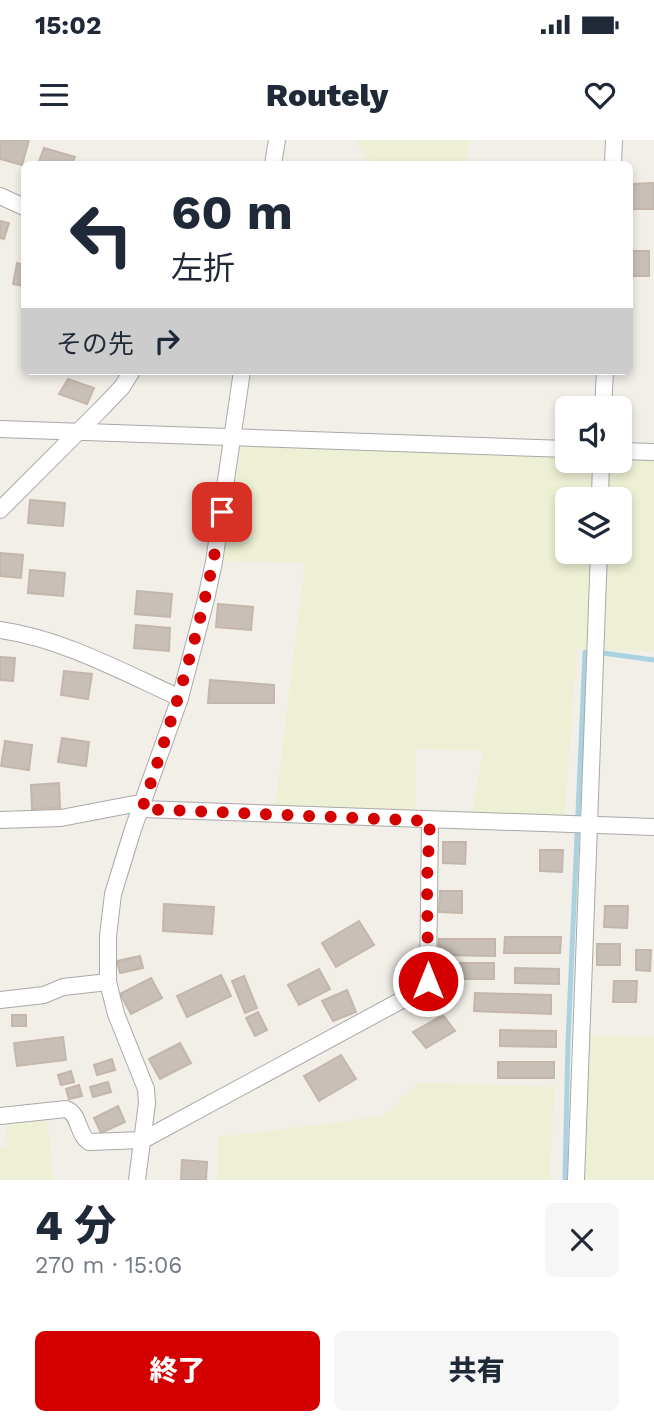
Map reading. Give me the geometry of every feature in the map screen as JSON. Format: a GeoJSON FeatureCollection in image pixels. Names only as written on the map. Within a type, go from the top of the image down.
{"type":"FeatureCollection","features":[{"type":"Feature","properties":{"kind":"street"},"geometry":{"type":"LineString","coordinates":[[273,161],[276,140]]}},
{"type":"Feature","properties":{"kind":"street"},"geometry":{"type":"LineString","coordinates":[[613,161],[614,140]]}},
{"type":"Feature","properties":{"kind":"street"},"geometry":{"type":"LineString","coordinates":[[0,196],[21,206]]}},
{"type":"Feature","properties":{"kind":"street"},"geometry":{"type":"LineString","coordinates":[[0,510],[122,387],[130,375]]}},
{"type":"Feature","properties":{"kind":"street"},"geometry":{"type":"LineString","coordinates":[[137,1180],[147,1121],[146,1089],[116,1014],[108,982],[108,936],[113,894],[133,829],[180,698],[214,562],[242,375]]}},
{"type":"Feature","properties":{"kind":"street"},"geometry":{"type":"LineString","coordinates":[[604,396],[605,375]]}},
{"type":"Feature","properties":{"kind":"street"},"geometry":{"type":"LineString","coordinates":[[0,429],[555,449]]}},
{"type":"Feature","properties":{"kind":"street"},"geometry":{"type":"LineString","coordinates":[[632,452],[654,453]]}},
{"type":"Feature","properties":{"kind":"street"},"geometry":{"type":"LineString","coordinates":[[576,1180],[583,825],[598,564]]}},
{"type":"Feature","properties":{"kind":"street"},"geometry":{"type":"LineString","coordinates":[[0,630],[57,645],[109,665],[180,698]]}},
{"type":"Feature","properties":{"kind":"street"},"geometry":{"type":"LineString","coordinates":[[0,820],[61,818],[134,804],[142,809],[654,827]]}},
{"type":"Feature","properties":{"kind":"street"},"geometry":{"type":"LineString","coordinates":[[0,1116],[66,1110],[74,1115],[84,1139],[89,1142],[142,1140],[424,988],[428,981],[427,880],[430,821]]}},
{"type":"Feature","properties":{"kind":"street"},"geometry":{"type":"LineString","coordinates":[[0,1000],[44,995],[62,987],[108,982]]}},
{"type":"Feature","properties":{"kind":"green space"},"geometry":{"type":"Polygon","coordinates":[[[354,140],[469,140],[467,161],[371,161],[354,140]]]}},
{"type":"Feature","properties":{"kind":"green space"},"geometry":{"type":"Polygon","coordinates":[[[242,446],[555,455],[555,473],[632,473],[632,458],[654,459],[654,652],[577,649],[564,824],[471,818],[483,751],[416,749],[415,811],[275,808],[305,563],[222,561],[242,446]]]}},
{"type":"Feature","properties":{"kind":"green space"},"geometry":{"type":"Polygon","coordinates":[[[581,1035],[654,1037],[654,1180],[576,1180],[581,1035]]]}},
{"type":"Feature","properties":{"kind":"green space"},"geometry":{"type":"Polygon","coordinates":[[[419,1082],[555,1087],[549,1180],[217,1180],[218,1137],[384,1116],[419,1082]]]}},
{"type":"Feature","properties":{"kind":"green space"},"geometry":{"type":"Polygon","coordinates":[[[48,1120],[53,1180],[0,1180],[0,1148],[7,1147],[6,1125],[48,1120]]]}},
{"type":"Feature","properties":{"kind":"building"},"geometry":{"type":"Polygon","coordinates":[[[0,140],[29,140],[21,165],[0,159],[0,140]]]}},
{"type":"Feature","properties":{"kind":"building"},"geometry":{"type":"Polygon","coordinates":[[[44,148],[75,157],[73,161],[39,161],[44,148]]]}},
{"type":"Feature","properties":{"kind":"building"},"geometry":{"type":"Polygon","coordinates":[[[654,183],[654,209],[633,209],[633,184],[654,183]]]}},
{"type":"Feature","properties":{"kind":"building"},"geometry":{"type":"Polygon","coordinates":[[[0,221],[9,223],[4,239],[0,238],[0,221]]]}},
{"type":"Feature","properties":{"kind":"building"},"geometry":{"type":"Polygon","coordinates":[[[633,251],[649,251],[649,276],[633,276],[633,251]]]}},
{"type":"Feature","properties":{"kind":"building"},"geometry":{"type":"Polygon","coordinates":[[[17,263],[21,264],[21,285],[13,284],[17,263]]]}},
{"type":"Feature","properties":{"kind":"building"},"geometry":{"type":"Polygon","coordinates":[[[68,379],[94,388],[87,404],[59,394],[68,379]]]}},
{"type":"Feature","properties":{"kind":"building"},"geometry":{"type":"Polygon","coordinates":[[[30,500],[65,503],[63,526],[28,523],[30,500]]]}},
{"type":"Feature","properties":{"kind":"building"},"geometry":{"type":"Polygon","coordinates":[[[0,553],[23,555],[21,578],[0,576],[0,553]]]}},
{"type":"Feature","properties":{"kind":"building"},"geometry":{"type":"Polygon","coordinates":[[[30,570],[65,573],[63,596],[28,593],[30,570]]]}},
{"type":"Feature","properties":{"kind":"building"},"geometry":{"type":"Polygon","coordinates":[[[137,591],[172,594],[170,617],[135,614],[137,591]]]}},
{"type":"Feature","properties":{"kind":"building"},"geometry":{"type":"Polygon","coordinates":[[[218,604],[253,607],[251,630],[216,627],[218,604]]]}},
{"type":"Feature","properties":{"kind":"building"},"geometry":{"type":"Polygon","coordinates":[[[136,625],[170,628],[169,651],[134,648],[136,625]]]}},
{"type":"Feature","properties":{"kind":"building"},"geometry":{"type":"Polygon","coordinates":[[[0,657],[15,658],[13,681],[0,680],[0,657]]]}},
{"type":"Feature","properties":{"kind":"building"},"geometry":{"type":"Polygon","coordinates":[[[64,671],[92,674],[88,699],[61,695],[64,671]]]}},
{"type":"Feature","properties":{"kind":"building"},"geometry":{"type":"Polygon","coordinates":[[[210,680],[274,685],[274,703],[208,703],[210,680]]]}},
{"type":"Feature","properties":{"kind":"building"},"geometry":{"type":"Polygon","coordinates":[[[62,738],[89,742],[86,766],[58,762],[62,738]]]}},
{"type":"Feature","properties":{"kind":"building"},"geometry":{"type":"Polygon","coordinates":[[[5,741],[32,745],[29,770],[1,766],[5,741]]]}},
{"type":"Feature","properties":{"kind":"building"},"geometry":{"type":"Polygon","coordinates":[[[59,783],[60,808],[32,809],[31,785],[59,783]]]}},
{"type":"Feature","properties":{"kind":"building"},"geometry":{"type":"Polygon","coordinates":[[[443,842],[466,842],[465,864],[443,863],[443,842]]]}},
{"type":"Feature","properties":{"kind":"building"},"geometry":{"type":"Polygon","coordinates":[[[540,850],[563,850],[562,872],[540,871],[540,850]]]}},
{"type":"Feature","properties":{"kind":"building"},"geometry":{"type":"Polygon","coordinates":[[[440,891],[462,891],[462,913],[439,912],[440,891]]]}},
{"type":"Feature","properties":{"kind":"building"},"geometry":{"type":"Polygon","coordinates":[[[164,904],[214,907],[212,934],[163,931],[164,904]]]}},
{"type":"Feature","properties":{"kind":"building"},"geometry":{"type":"Polygon","coordinates":[[[605,906],[628,906],[627,928],[604,927],[605,906]]]}},
{"type":"Feature","properties":{"kind":"building"},"geometry":{"type":"Polygon","coordinates":[[[359,921],[374,945],[336,967],[322,943],[359,921]]]}},
{"type":"Feature","properties":{"kind":"building"},"geometry":{"type":"Polygon","coordinates":[[[505,937],[561,937],[560,953],[504,953],[505,937]]]}},
{"type":"Feature","properties":{"kind":"building"},"geometry":{"type":"Polygon","coordinates":[[[439,939],[495,939],[495,956],[439,955],[439,939]]]}},
{"type":"Feature","properties":{"kind":"building"},"geometry":{"type":"Polygon","coordinates":[[[597,944],[620,944],[620,965],[597,965],[597,944]]]}},
{"type":"Feature","properties":{"kind":"building"},"geometry":{"type":"Polygon","coordinates":[[[636,950],[651,950],[650,971],[636,970],[636,950]]]}},
{"type":"Feature","properties":{"kind":"building"},"geometry":{"type":"Polygon","coordinates":[[[140,956],[143,968],[120,973],[117,961],[140,956]]]}},
{"type":"Feature","properties":{"kind":"building"},"geometry":{"type":"Polygon","coordinates":[[[439,963],[494,963],[494,979],[438,979],[439,963]]]}},
{"type":"Feature","properties":{"kind":"building"},"geometry":{"type":"Polygon","coordinates":[[[515,968],[559,969],[559,984],[515,983],[515,968]]]}},
{"type":"Feature","properties":{"kind":"building"},"geometry":{"type":"Polygon","coordinates":[[[319,969],[330,989],[299,1005],[288,985],[319,969]]]}},
{"type":"Feature","properties":{"kind":"building"},"geometry":{"type":"Polygon","coordinates":[[[221,975],[231,996],[187,1017],[177,996],[221,975]]]}},
{"type":"Feature","properties":{"kind":"building"},"geometry":{"type":"Polygon","coordinates":[[[244,976],[257,1008],[245,1013],[232,981],[244,976]]]}},
{"type":"Feature","properties":{"kind":"building"},"geometry":{"type":"Polygon","coordinates":[[[151,978],[162,998],[131,1014],[120,994],[151,978]]]}},
{"type":"Feature","properties":{"kind":"building"},"geometry":{"type":"Polygon","coordinates":[[[614,981],[637,981],[636,1002],[613,1002],[614,981]]]}},
{"type":"Feature","properties":{"kind":"building"},"geometry":{"type":"Polygon","coordinates":[[[347,990],[356,1012],[333,1021],[322,1001],[347,990]]]}},
{"type":"Feature","properties":{"kind":"building"},"geometry":{"type":"Polygon","coordinates":[[[475,993],[551,995],[551,1014],[474,1011],[475,993]]]}},
{"type":"Feature","properties":{"kind":"building"},"geometry":{"type":"Polygon","coordinates":[[[258,1012],[267,1030],[255,1036],[246,1018],[258,1012]]]}},
{"type":"Feature","properties":{"kind":"building"},"geometry":{"type":"Polygon","coordinates":[[[12,1015],[26,1015],[26,1026],[12,1026],[12,1015]]]}},
{"type":"Feature","properties":{"kind":"building"},"geometry":{"type":"Polygon","coordinates":[[[443,1015],[455,1031],[426,1048],[413,1032],[443,1015]]]}},
{"type":"Feature","properties":{"kind":"building"},"geometry":{"type":"Polygon","coordinates":[[[500,1030],[556,1031],[556,1047],[500,1046],[500,1030]]]}},
{"type":"Feature","properties":{"kind":"building"},"geometry":{"type":"Polygon","coordinates":[[[63,1037],[66,1060],[17,1066],[14,1043],[63,1037]]]}},
{"type":"Feature","properties":{"kind":"building"},"geometry":{"type":"Polygon","coordinates":[[[180,1043],[191,1063],[160,1079],[149,1059],[180,1043]]]}},
{"type":"Feature","properties":{"kind":"building"},"geometry":{"type":"Polygon","coordinates":[[[341,1055],[356,1079],[319,1101],[304,1076],[341,1055]]]}},
{"type":"Feature","properties":{"kind":"building"},"geometry":{"type":"Polygon","coordinates":[[[112,1059],[115,1070],[97,1075],[94,1065],[112,1059]]]}},
{"type":"Feature","properties":{"kind":"building"},"geometry":{"type":"Polygon","coordinates":[[[498,1062],[554,1062],[554,1078],[498,1078],[498,1062]]]}},
{"type":"Feature","properties":{"kind":"building"},"geometry":{"type":"Polygon","coordinates":[[[71,1071],[74,1082],[61,1085],[58,1075],[71,1071]]]}},
{"type":"Feature","properties":{"kind":"building"},"geometry":{"type":"Polygon","coordinates":[[[108,1082],[111,1092],[93,1097],[90,1087],[108,1082]]]}},
{"type":"Feature","properties":{"kind":"building"},"geometry":{"type":"Polygon","coordinates":[[[79,1085],[82,1096],[69,1099],[66,1089],[79,1085]]]}},
{"type":"Feature","properties":{"kind":"building"},"geometry":{"type":"Polygon","coordinates":[[[118,1106],[125,1122],[101,1133],[94,1118],[118,1106]]]}},
{"type":"Feature","properties":{"kind":"building"},"geometry":{"type":"Polygon","coordinates":[[[182,1160],[207,1162],[206,1180],[181,1180],[182,1160]]]}},
{"type":"Feature","properties":{"kind":"waterway"},"geometry":{"type":"LineString","coordinates":[[565,1180],[568,1042],[585,652]]}},
{"type":"Feature","properties":{"kind":"waterway"},"geometry":{"type":"LineString","coordinates":[[603,653],[654,660]]}},
{"type":"Feature","properties":{"kind":"route"},"geometry":{"type":"LineString","coordinates":[[222,512],[206,599],[180,698],[142,809],[430,821],[427,880],[428,981]]}}]}
